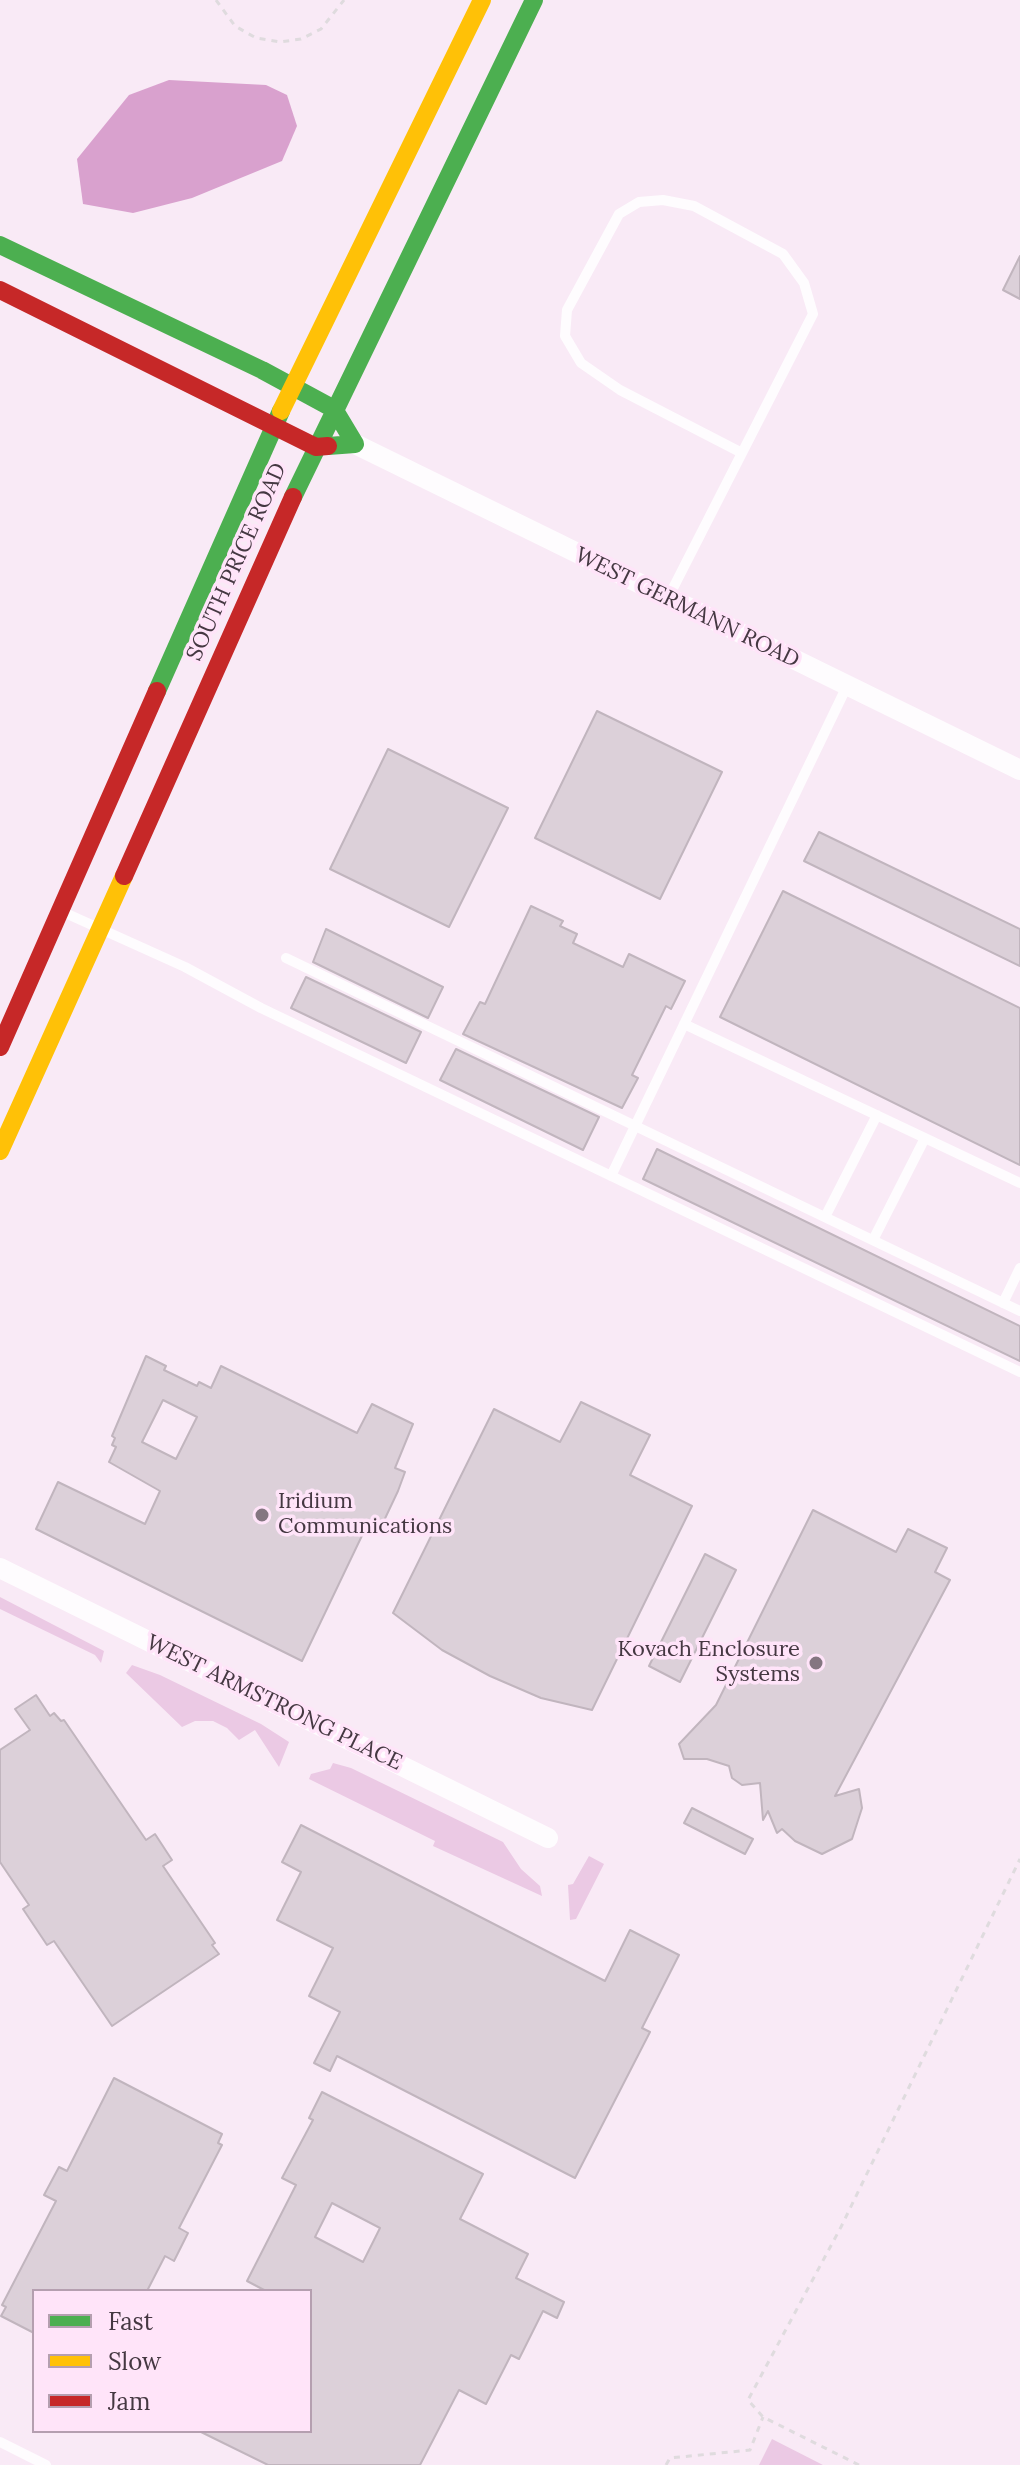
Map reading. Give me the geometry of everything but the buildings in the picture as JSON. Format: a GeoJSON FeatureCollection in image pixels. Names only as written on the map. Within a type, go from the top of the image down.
{"type":"FeatureCollection","features":[{"type":"Feature","properties":{"kind":"main road","name":"SOUTH PRICE ROAD"},"geometry":{"type":"LineString","coordinates":[[0,1047],[292,386],[482,0]]}},
{"type":"Feature","properties":{"kind":"main road","name":"SOUTH PRICE ROAD"},"geometry":{"type":"LineString","coordinates":[[0,1151],[316,447],[534,0]]}},
{"type":"Feature","properties":{"kind":"main road"},"geometry":{"type":"LineString","coordinates":[[0,245],[334,409],[355,444],[316,447],[0,290]]}},
{"type":"Feature","properties":{"kind":"street","name":"WEST GERMANN ROAD"},"geometry":{"type":"LineString","coordinates":[[355,444],[1020,770]]}},
{"type":"Feature","properties":{"kind":"street","name":"WEST ARMSTRONG PLACE"},"geometry":{"type":"LineString","coordinates":[[0,1568],[548,1838]]}},
{"type":"Feature","properties":{"kind":"lane"},"geometry":{"type":"LineString","coordinates":[[668,598],[813,314],[804,283],[783,254],[694,206],[663,200],[639,202],[619,214],[567,310],[565,336],[581,363],[620,390],[742,453]]}},
{"type":"Feature","properties":{"kind":"lane"},"geometry":{"type":"LineString","coordinates":[[611,1176],[847,686]]}},
{"type":"Feature","properties":{"kind":"lane"},"geometry":{"type":"LineString","coordinates":[[61,911],[185,967],[261,1008],[1020,1372]]}},
{"type":"Feature","properties":{"kind":"lane"},"geometry":{"type":"LineString","coordinates":[[286,958],[1020,1311]]}},
{"type":"Feature","properties":{"kind":"lane"},"geometry":{"type":"LineString","coordinates":[[684,1024],[1020,1183]]}},
{"type":"Feature","properties":{"kind":"lane"},"geometry":{"type":"LineString","coordinates":[[825,1217],[877,1115]]}},
{"type":"Feature","properties":{"kind":"lane"},"geometry":{"type":"LineString","coordinates":[[873,1240],[925,1138]]}},
{"type":"Feature","properties":{"kind":"lane"},"geometry":{"type":"LineString","coordinates":[[1003,1303],[1020,1268]]}},
{"type":"Feature","properties":{"kind":"lane"},"geometry":{"type":"LineString","coordinates":[[0,2442],[46,2465]]}},
{"type":"Feature","properties":{"kind":"path"},"geometry":{"type":"LineString","coordinates":[[216,0],[235,26],[256,38],[280,42],[301,39],[321,29],[344,0]]}},
{"type":"Feature","properties":{"kind":"path"},"geometry":{"type":"LineString","coordinates":[[859,2465],[763,2417],[748,2400],[841,2227],[1020,1859]]}},
{"type":"Feature","properties":{"kind":"path"},"geometry":{"type":"LineString","coordinates":[[666,2465],[670,2458],[750,2450],[763,2417]]}},
{"type":"Feature","properties":{"kind":"shaded area"},"geometry":{"type":"Polygon","coordinates":[[[169,80],[266,85],[287,95],[297,126],[282,161],[192,198],[133,213],[83,204],[77,159],[129,95],[169,80]]]}},
{"type":"Feature","properties":{"kind":"shaded area"},"geometry":{"type":"Polygon","coordinates":[[[0,1597],[104,1651],[101,1663],[95,1655],[0,1609],[0,1597]]]}},
{"type":"Feature","properties":{"kind":"shaded area"},"geometry":{"type":"Polygon","coordinates":[[[132,1665],[160,1675],[261,1724],[289,1742],[279,1767],[255,1730],[239,1740],[227,1728],[213,1721],[195,1721],[182,1727],[126,1673],[132,1665]]]}},
{"type":"Feature","properties":{"kind":"shaded area"},"geometry":{"type":"Polygon","coordinates":[[[333,1763],[351,1768],[503,1842],[521,1869],[540,1886],[542,1896],[433,1846],[435,1841],[309,1779],[311,1774],[330,1769],[333,1763]]]}},
{"type":"Feature","properties":{"kind":"shaded area"},"geometry":{"type":"Polygon","coordinates":[[[589,1856],[604,1864],[576,1919],[570,1920],[568,1885],[573,1884],[589,1856]]]}},
{"type":"Feature","properties":{"kind":"shaded area"},"geometry":{"type":"Polygon","coordinates":[[[772,2439],[823,2465],[759,2465],[772,2439]]]}},
{"type":"Feature","properties":{"kind":"traffic: fast"},"geometry":{"type":"LineString","coordinates":[[293,497],[534,0]]}},
{"type":"Feature","properties":{"kind":"traffic: fast"},"geometry":{"type":"LineString","coordinates":[[0,245],[262,370],[334,409],[355,444],[328,446]]}},
{"type":"Feature","properties":{"kind":"traffic: fast"},"geometry":{"type":"LineString","coordinates":[[157,691],[281,411]]}},
{"type":"Feature","properties":{"kind":"traffic: slow"},"geometry":{"type":"LineString","coordinates":[[281,411],[482,0]]}},
{"type":"Feature","properties":{"kind":"traffic: slow"},"geometry":{"type":"LineString","coordinates":[[0,1151],[124,876]]}},
{"type":"Feature","properties":{"kind":"traffic: jam"},"geometry":{"type":"LineString","coordinates":[[0,290],[316,447],[328,446]]}},
{"type":"Feature","properties":{"kind":"traffic: jam"},"geometry":{"type":"LineString","coordinates":[[124,876],[293,497]]}},
{"type":"Feature","properties":{"kind":"traffic: jam"},"geometry":{"type":"LineString","coordinates":[[0,1047],[157,691]]}},
{"type":"Feature","properties":{"kind":"place","name":"Iridium Communications"},"geometry":{"type":"Point","coordinates":[262,1515]}},
{"type":"Feature","properties":{"kind":"place","name":"Kovach Enclosure Systems"},"geometry":{"type":"Point","coordinates":[816,1663]}}]}
